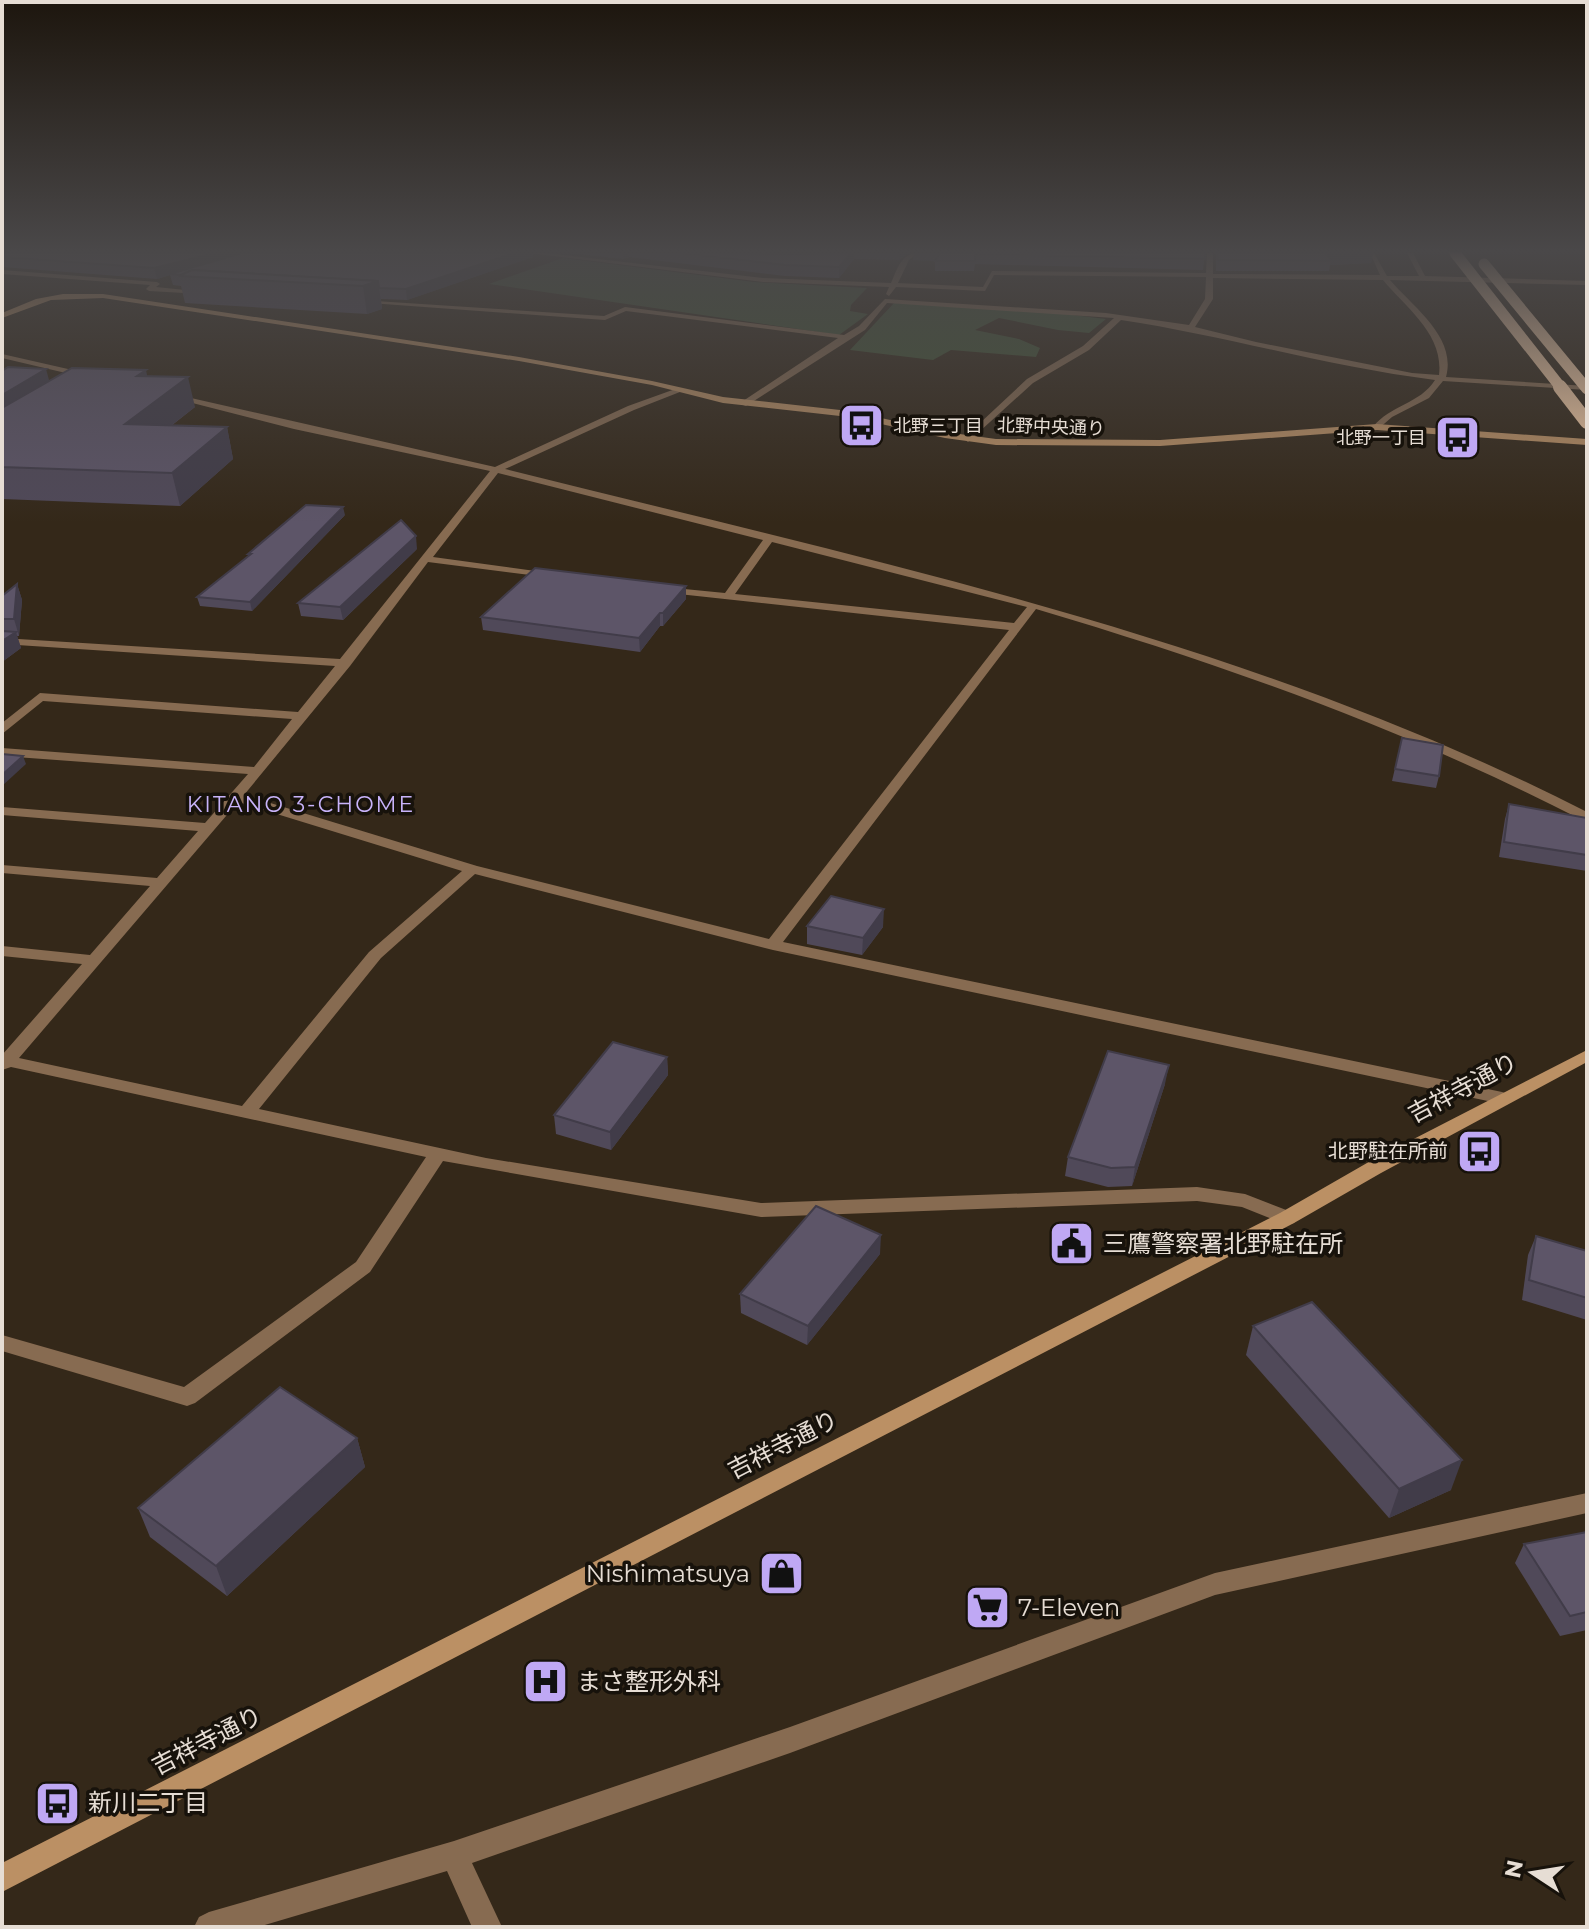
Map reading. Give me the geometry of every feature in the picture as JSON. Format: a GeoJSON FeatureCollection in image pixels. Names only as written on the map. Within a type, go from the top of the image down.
{"type":"FeatureCollection","features":[{"type":"Feature","properties":{"kind":"highway"},"geometry":{"type":"LineString","coordinates":[[1525,343],[1587,422]]}},
{"type":"Feature","properties":{"kind":"highway"},"geometry":{"type":"LineString","coordinates":[[1550,343],[1587,388]]}},
{"type":"Feature","properties":{"kind":"street","name":"北野中央通り"},"geometry":{"type":"LineString","coordinates":[[413,343],[519,359],[746,403],[849,414],[968,439],[1076,445],[1146,444],[1377,427],[1587,442]]}},
{"type":"Feature","properties":{"kind":"street"},"geometry":{"type":"LineString","coordinates":[[746,403],[836,343]]}},
{"type":"Feature","properties":{"kind":"street"},"geometry":{"type":"LineString","coordinates":[[968,439],[1030,381],[1091,343]]}},
{"type":"Feature","properties":{"kind":"street"},"geometry":{"type":"LineString","coordinates":[[1252,343],[1442,379],[1587,388]]}},
{"type":"Feature","properties":{"kind":"street"},"geometry":{"type":"LineString","coordinates":[[1377,427],[1383,417],[1426,396],[1442,379],[1446,359],[1441,343]]}},
{"type":"Feature","properties":{"kind":"street"},"geometry":{"type":"LineString","coordinates":[[2,356],[96,378],[79,389]]}},
{"type":"Feature","properties":{"kind":"street"},"geometry":{"type":"LineString","coordinates":[[155,390],[294,426],[496,470],[771,537],[1034,605],[1191,653],[1421,736],[1587,817]]}},
{"type":"Feature","properties":{"kind":"street"},"geometry":{"type":"LineString","coordinates":[[681,390],[631,408],[496,470],[258,771],[5,1063],[438,1154],[761,1210],[1197,1194],[1245,1201],[1287,1218]]}},
{"type":"Feature","properties":{"kind":"street"},"geometry":{"type":"LineString","coordinates":[[728,596],[771,537]]}},
{"type":"Feature","properties":{"kind":"street"},"geometry":{"type":"LineString","coordinates":[[427,559],[567,578]]}},
{"type":"Feature","properties":{"kind":"street"},"geometry":{"type":"LineString","coordinates":[[644,588],[1017,627]]}},
{"type":"Feature","properties":{"kind":"street"},"geometry":{"type":"LineString","coordinates":[[773,945],[1034,605]]}},
{"type":"Feature","properties":{"kind":"street"},"geometry":{"type":"LineString","coordinates":[[2,641],[346,663]]}},
{"type":"Feature","properties":{"kind":"street"},"geometry":{"type":"LineString","coordinates":[[2,730],[40,697],[302,716]]}},
{"type":"Feature","properties":{"kind":"street"},"geometry":{"type":"LineString","coordinates":[[2,752],[258,771]]}},
{"type":"Feature","properties":{"kind":"street"},"geometry":{"type":"LineString","coordinates":[[235,797],[472,869],[773,945],[1502,1098]]}},
{"type":"Feature","properties":{"kind":"street"},"geometry":{"type":"LineString","coordinates":[[2,811],[209,828]]}},
{"type":"Feature","properties":{"kind":"street"},"geometry":{"type":"LineString","coordinates":[[2,869],[161,883]]}},
{"type":"Feature","properties":{"kind":"street"},"geometry":{"type":"LineString","coordinates":[[246,1113],[375,955],[472,869]]}},
{"type":"Feature","properties":{"kind":"street"},"geometry":{"type":"LineString","coordinates":[[2,951],[94,960]]}},
{"type":"Feature","properties":{"kind":"street","name":"吉祥寺通り"},"geometry":{"type":"LineString","coordinates":[[2,1878],[1287,1218],[1502,1098],[1587,1055]]}},
{"type":"Feature","properties":{"kind":"street"},"geometry":{"type":"LineString","coordinates":[[2,1343],[187,1397],[363,1267],[438,1154]]}},
{"type":"Feature","properties":{"kind":"street"},"geometry":{"type":"LineString","coordinates":[[209,1927],[454,1855],[790,1740],[1215,1584],[1587,1503]]}},
{"type":"Feature","properties":{"kind":"street"},"geometry":{"type":"LineString","coordinates":[[454,1855],[487,1927]]}},
{"type":"Feature","properties":{"kind":"green space"},"geometry":{"type":"Polygon","coordinates":[[[857,343],[1028,343],[1040,348],[1036,357],[951,350],[933,360],[850,350],[857,343]]]}},
{"type":"Feature","properties":{"kind":"building"},"geometry":{"type":"Polygon","coordinates":[[[8,367],[46,369],[2,395],[2,371],[8,367]]]}},
{"type":"Feature","properties":{"kind":"building"},"geometry":{"type":"Polygon","coordinates":[[[72,368],[146,370],[137,376],[188,377],[125,424],[227,427],[172,473],[2,467],[2,408],[72,368]]]}},
{"type":"Feature","properties":{"kind":"building"},"geometry":{"type":"Polygon","coordinates":[[[306,505],[343,507],[250,602],[197,597],[251,554],[248,554],[306,505]]]}},
{"type":"Feature","properties":{"kind":"building"},"geometry":{"type":"Polygon","coordinates":[[[401,520],[416,536],[340,607],[298,603],[401,520]]]}},
{"type":"Feature","properties":{"kind":"building"},"geometry":{"type":"Polygon","coordinates":[[[535,568],[686,586],[639,638],[481,617],[535,568]]]}},
{"type":"Feature","properties":{"kind":"building"},"geometry":{"type":"Polygon","coordinates":[[[17,584],[14,619],[2,619],[2,596],[17,584]]]}},
{"type":"Feature","properties":{"kind":"building"},"geometry":{"type":"Polygon","coordinates":[[[2,631],[16,632],[2,641],[2,631]]]}},
{"type":"Feature","properties":{"kind":"building"},"geometry":{"type":"Polygon","coordinates":[[[1402,738],[1443,745],[1439,776],[1395,769],[1402,738]]]}},
{"type":"Feature","properties":{"kind":"building"},"geometry":{"type":"Polygon","coordinates":[[[2,754],[23,756],[2,775],[2,754]]]}},
{"type":"Feature","properties":{"kind":"building"},"geometry":{"type":"Polygon","coordinates":[[[1509,804],[1587,818],[1587,855],[1504,842],[1509,804]]]}},
{"type":"Feature","properties":{"kind":"building"},"geometry":{"type":"Polygon","coordinates":[[[831,896],[884,909],[863,938],[807,926],[831,896]]]}},
{"type":"Feature","properties":{"kind":"building"},"geometry":{"type":"Polygon","coordinates":[[[613,1042],[667,1057],[610,1132],[554,1115],[613,1042]]]}},
{"type":"Feature","properties":{"kind":"building"},"geometry":{"type":"Polygon","coordinates":[[[1108,1051],[1169,1065],[1135,1167],[1111,1168],[1068,1157],[1108,1051]]]}},
{"type":"Feature","properties":{"kind":"building"},"geometry":{"type":"Polygon","coordinates":[[[816,1206],[881,1235],[808,1326],[740,1294],[816,1206]]]}},
{"type":"Feature","properties":{"kind":"building"},"geometry":{"type":"Polygon","coordinates":[[[1536,1236],[1587,1251],[1587,1298],[1529,1280],[1536,1236]]]}},
{"type":"Feature","properties":{"kind":"building"},"geometry":{"type":"Polygon","coordinates":[[[1312,1302],[1462,1460],[1399,1489],[1253,1326],[1312,1302]]]}},
{"type":"Feature","properties":{"kind":"building"},"geometry":{"type":"Polygon","coordinates":[[[280,1387],[357,1438],[216,1566],[138,1508],[280,1387]]]}},
{"type":"Feature","properties":{"kind":"building"},"geometry":{"type":"Polygon","coordinates":[[[1587,1532],[1587,1612],[1570,1616],[1524,1544],[1587,1532]]]}},
{"type":"Feature","properties":{"kind":"place","name":"北野三丁目"},"geometry":{"type":"Point","coordinates":[862,426]}},
{"type":"Feature","properties":{"kind":"place","name":"北野一丁目"},"geometry":{"type":"Point","coordinates":[1457,438]}},
{"type":"Feature","properties":{"kind":"place","name":"北野駐在所前"},"geometry":{"type":"Point","coordinates":[1479,1151]}},
{"type":"Feature","properties":{"kind":"place","name":"三鷹警察署北野駐在所"},"geometry":{"type":"Point","coordinates":[1072,1244]}},
{"type":"Feature","properties":{"kind":"place","name":"Nishimatsuya"},"geometry":{"type":"Point","coordinates":[781,1574]}},
{"type":"Feature","properties":{"kind":"place","name":"7-Eleven"},"geometry":{"type":"Point","coordinates":[987,1608]}},
{"type":"Feature","properties":{"kind":"place","name":"まさ整形外科"},"geometry":{"type":"Point","coordinates":[546,1682]}},
{"type":"Feature","properties":{"kind":"place","name":"新川二丁目"},"geometry":{"type":"Point","coordinates":[57,1803]}},
{"type":"Feature","properties":{"kind":"district","name":"KITANO 3-CHOME"},"geometry":{"type":"Point","coordinates":[301,804]}}]}
